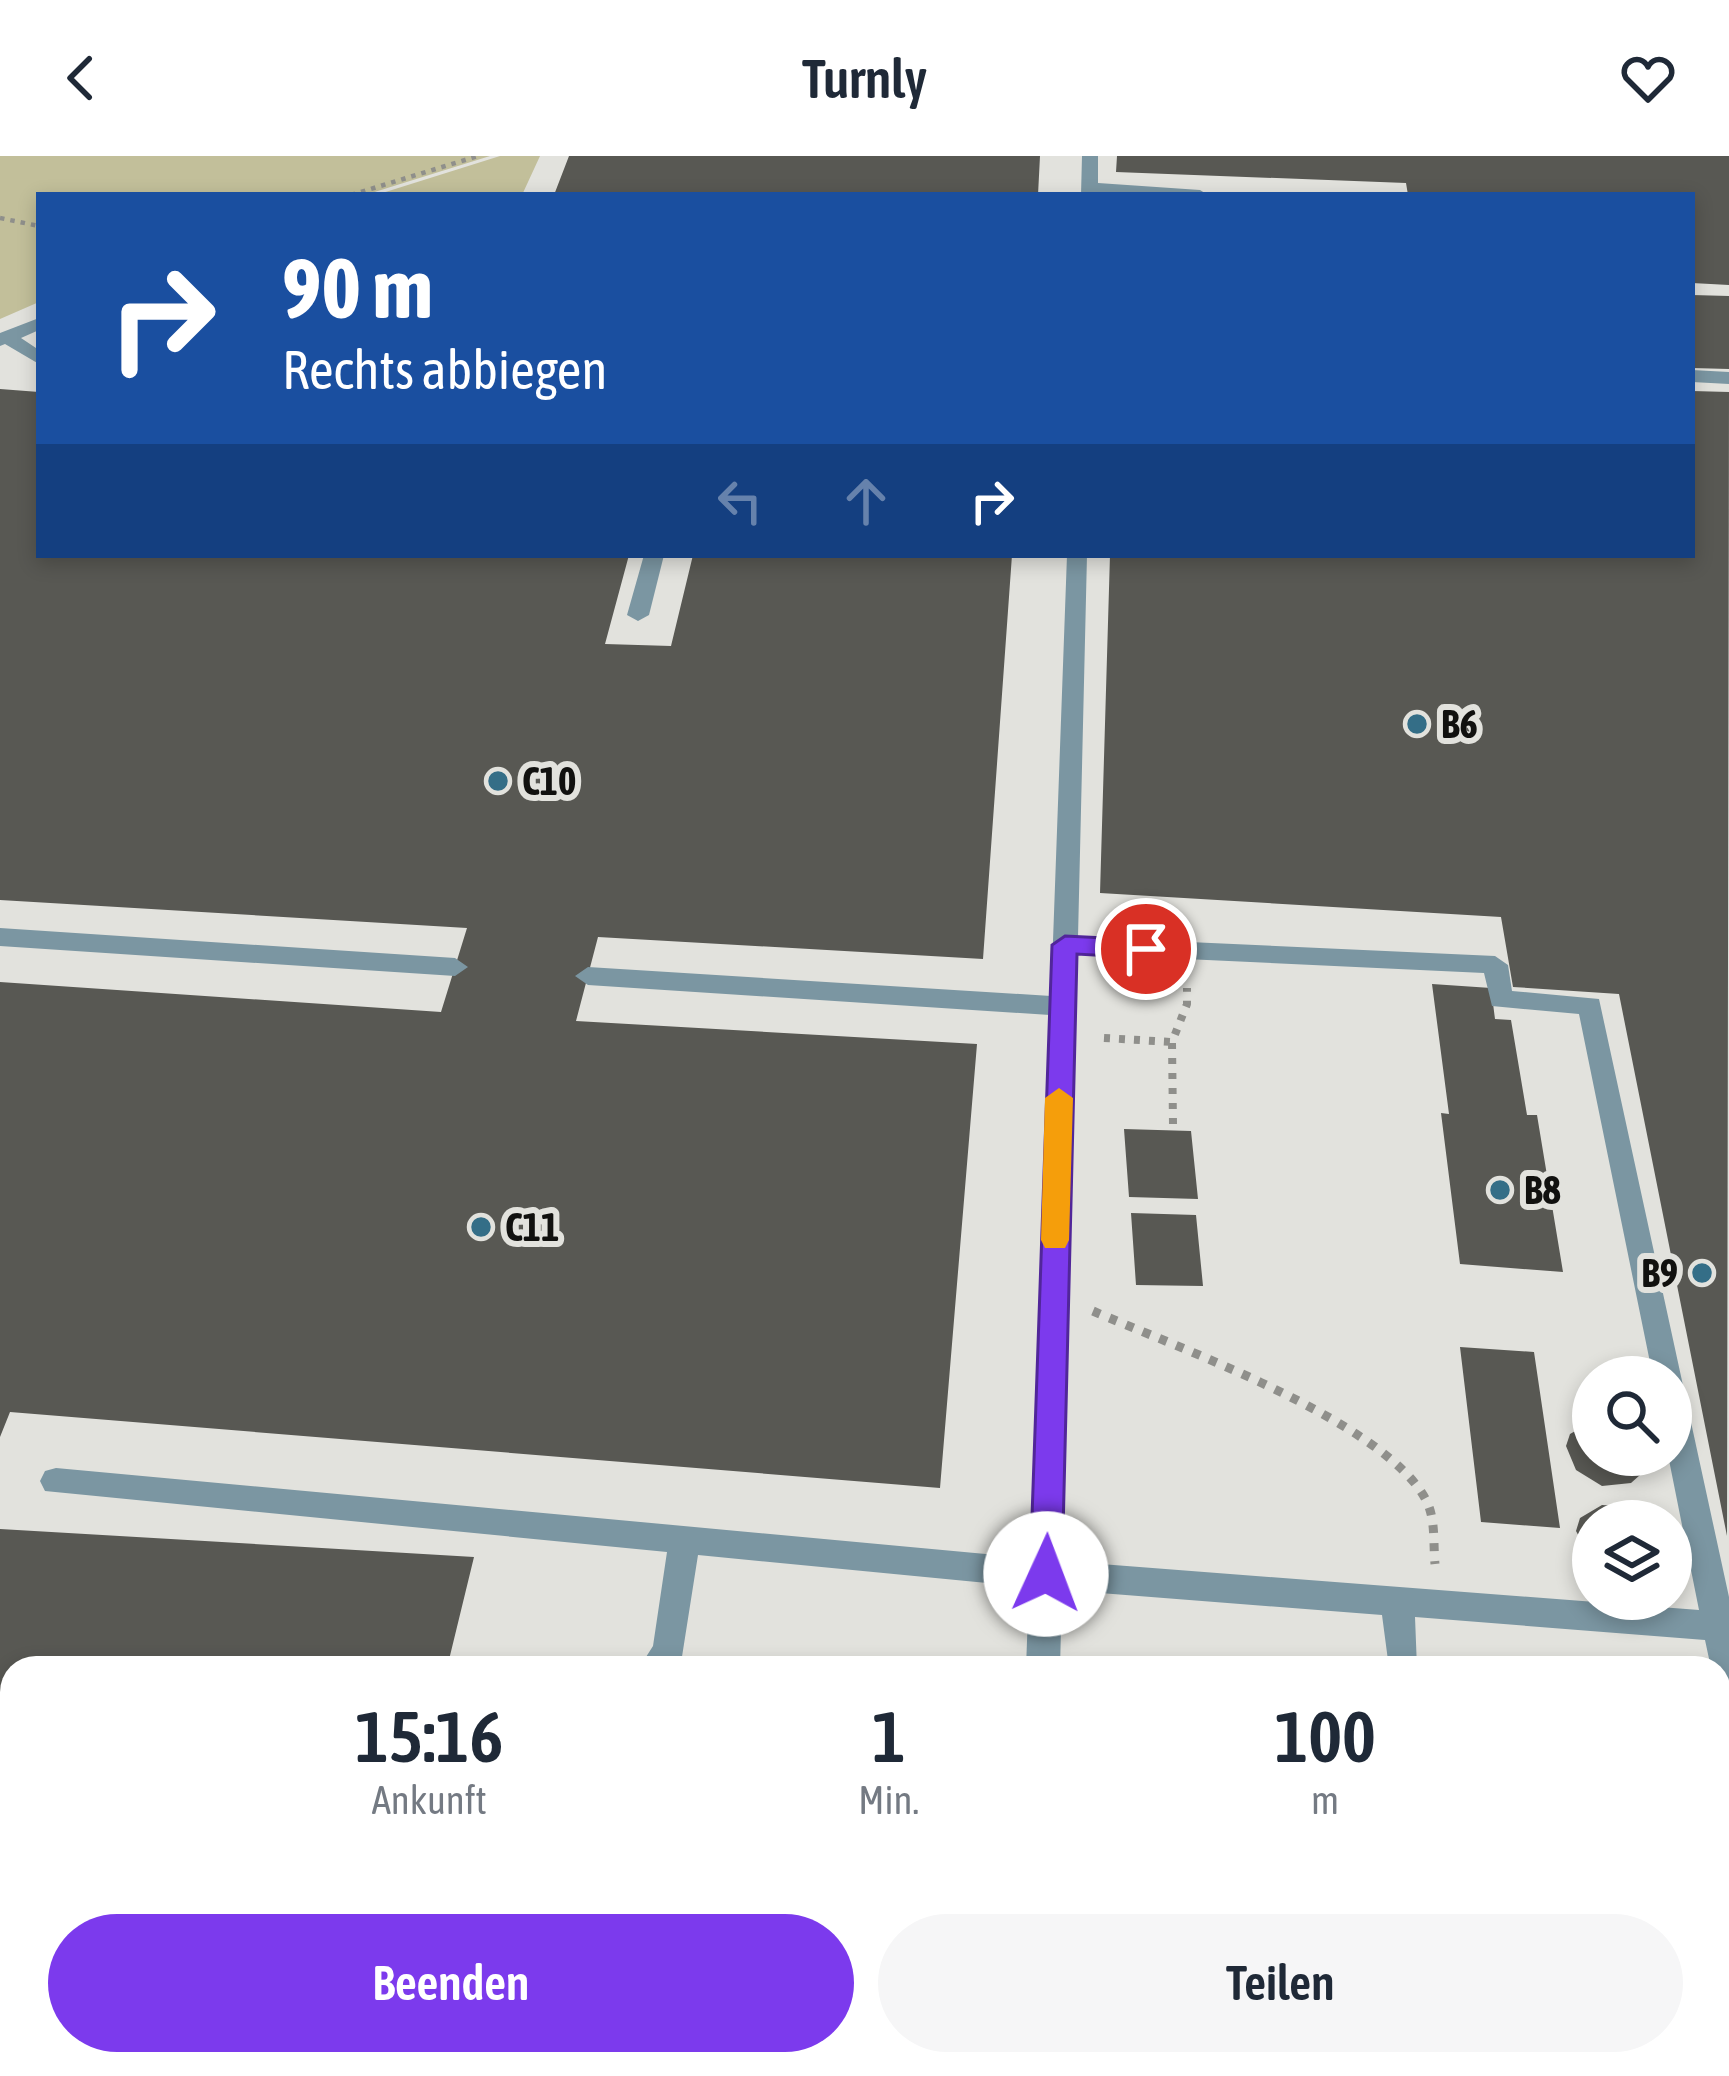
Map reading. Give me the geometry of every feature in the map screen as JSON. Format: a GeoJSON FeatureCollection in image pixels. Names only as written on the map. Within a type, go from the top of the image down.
{"type":"FeatureCollection","features":[{"type":"Feature","properties":{"kind":"lane"},"geometry":{"type":"LineString","coordinates":[[1089,191],[1090,156]]}},
{"type":"Feature","properties":{"kind":"lane"},"geometry":{"type":"LineString","coordinates":[[3,339],[36,324]]}},
{"type":"Feature","properties":{"kind":"lane"},"geometry":{"type":"LineString","coordinates":[[3,339],[36,356]]}},
{"type":"Feature","properties":{"kind":"lane"},"geometry":{"type":"LineString","coordinates":[[1695,376],[1729,378]]}},
{"type":"Feature","properties":{"kind":"lane"},"geometry":{"type":"LineString","coordinates":[[638,615],[653,558]]}},
{"type":"Feature","properties":{"kind":"lane"},"geometry":{"type":"LineString","coordinates":[[1043,1656],[1077,558]]}},
{"type":"Feature","properties":{"kind":"lane"},"geometry":{"type":"LineString","coordinates":[[0,937],[455,967]]}},
{"type":"Feature","properties":{"kind":"lane"},"geometry":{"type":"LineString","coordinates":[[1065,945],[1495,965],[1501,999],[1590,1006],[1664,1356]]}},
{"type":"Feature","properties":{"kind":"lane"},"geometry":{"type":"LineString","coordinates":[[588,976],[1061,1021]]}},
{"type":"Feature","properties":{"kind":"lane"},"geometry":{"type":"LineString","coordinates":[[1688,1476],[1725,1656]]}},
{"type":"Feature","properties":{"kind":"lane"},"geometry":{"type":"LineString","coordinates":[[56,1481],[1046,1574],[1719,1626]]}},
{"type":"Feature","properties":{"kind":"lane"},"geometry":{"type":"LineString","coordinates":[[665,1656],[684,1542]]}},
{"type":"Feature","properties":{"kind":"lane"},"geometry":{"type":"LineString","coordinates":[[1397,1601],[1402,1656]]}},
{"type":"Feature","properties":{"kind":"path"},"geometry":{"type":"LineString","coordinates":[[361,192],[478,156]]}},
{"type":"Feature","properties":{"kind":"path"},"geometry":{"type":"LineString","coordinates":[[0,218],[36,225]]}},
{"type":"Feature","properties":{"kind":"path"},"geometry":{"type":"LineString","coordinates":[[1172,1124],[1172,1042],[1187,1004],[1186,950]]}},
{"type":"Feature","properties":{"kind":"path"},"geometry":{"type":"LineString","coordinates":[[1061,1021],[1172,1042]]}},
{"type":"Feature","properties":{"kind":"path"},"geometry":{"type":"LineString","coordinates":[[1054,1293],[1343,1426],[1407,1471],[1427,1502],[1440,1605]]}},
{"type":"Feature","properties":{"kind":"shaded area"},"geometry":{"type":"Polygon","coordinates":[[[0,156],[490,156],[375,192],[36,192],[36,303],[0,319],[0,156]]]}},
{"type":"Feature","properties":{"kind":"shaded area"},"geometry":{"type":"Polygon","coordinates":[[[500,156],[540,156],[523,192],[386,192],[500,156]]]}},
{"type":"Feature","properties":{"kind":"building"},"geometry":{"type":"Polygon","coordinates":[[[569,156],[1040,156],[1038,192],[555,192],[569,156]]]}},
{"type":"Feature","properties":{"kind":"building"},"geometry":{"type":"Polygon","coordinates":[[[1117,156],[1729,156],[1729,285],[1695,283],[1695,192],[1408,192],[1406,183],[1116,172],[1117,156]]]}},
{"type":"Feature","properties":{"kind":"building"},"geometry":{"type":"Polygon","coordinates":[[[1695,295],[1729,296],[1729,369],[1695,368],[1695,295]]]}},
{"type":"Feature","properties":{"kind":"building"},"geometry":{"type":"Polygon","coordinates":[[[0,389],[36,392],[36,558],[628,558],[605,644],[671,646],[692,558],[1012,558],[983,959],[598,937],[576,1021],[977,1044],[940,1488],[10,1412],[0,1437],[0,982],[441,1012],[467,928],[0,900],[0,389]]]}},
{"type":"Feature","properties":{"kind":"building","name":"B6"},"geometry":{"type":"Polygon","coordinates":[[[1695,391],[1729,392],[1727,1536],[1619,994],[1513,987],[1501,917],[1100,893],[1110,558],[1695,558],[1695,391]]]}},
{"type":"Feature","properties":{"kind":"building","name":"B8"},"geometry":{"type":"Polygon","coordinates":[[[1432,984],[1491,988],[1495,1019],[1511,1020],[1527,1115],[1537,1115],[1563,1272],[1460,1264],[1441,1113],[1449,1114],[1432,984]]]}},
{"type":"Feature","properties":{"kind":"building"},"geometry":{"type":"Polygon","coordinates":[[[1124,1129],[1191,1131],[1198,1199],[1129,1197],[1124,1129]]]}},
{"type":"Feature","properties":{"kind":"building"},"geometry":{"type":"Polygon","coordinates":[[[1131,1213],[1196,1215],[1203,1286],[1136,1285],[1131,1213]]]}},
{"type":"Feature","properties":{"kind":"building"},"geometry":{"type":"Polygon","coordinates":[[[1460,1347],[1534,1352],[1560,1528],[1481,1522],[1460,1347]]]}},
{"type":"Feature","properties":{"kind":"building"},"geometry":{"type":"Polygon","coordinates":[[[1572,1433],[1572,1460],[1566,1446],[1572,1433]]]}},
{"type":"Feature","properties":{"kind":"building"},"geometry":{"type":"Polygon","coordinates":[[[1586,1476],[1639,1476],[1631,1483],[1602,1486],[1586,1476]]]}},
{"type":"Feature","properties":{"kind":"building"},"geometry":{"type":"Polygon","coordinates":[[[0,1529],[474,1557],[450,1656],[0,1656],[0,1529]]]}},
{"type":"Feature","properties":{"kind":"slow traffic"},"geometry":{"type":"LineString","coordinates":[[1055,1240],[1059,1098]]}},
{"type":"Feature","properties":{"kind":"place","name":"B6"},"geometry":{"type":"Point","coordinates":[1417,724]}},
{"type":"Feature","properties":{"kind":"place","name":"C10"},"geometry":{"type":"Point","coordinates":[498,781]}},
{"type":"Feature","properties":{"kind":"place","name":"B8"},"geometry":{"type":"Point","coordinates":[1500,1190]}},
{"type":"Feature","properties":{"kind":"place","name":"C11"},"geometry":{"type":"Point","coordinates":[481,1227]}},
{"type":"Feature","properties":{"kind":"place","name":"B9"},"geometry":{"type":"Point","coordinates":[1702,1273]}},
{"type":"Feature","properties":{"kind":"route"},"geometry":{"type":"LineString","coordinates":[[1046,1574],[1065,945],[1146,949]]}}]}
